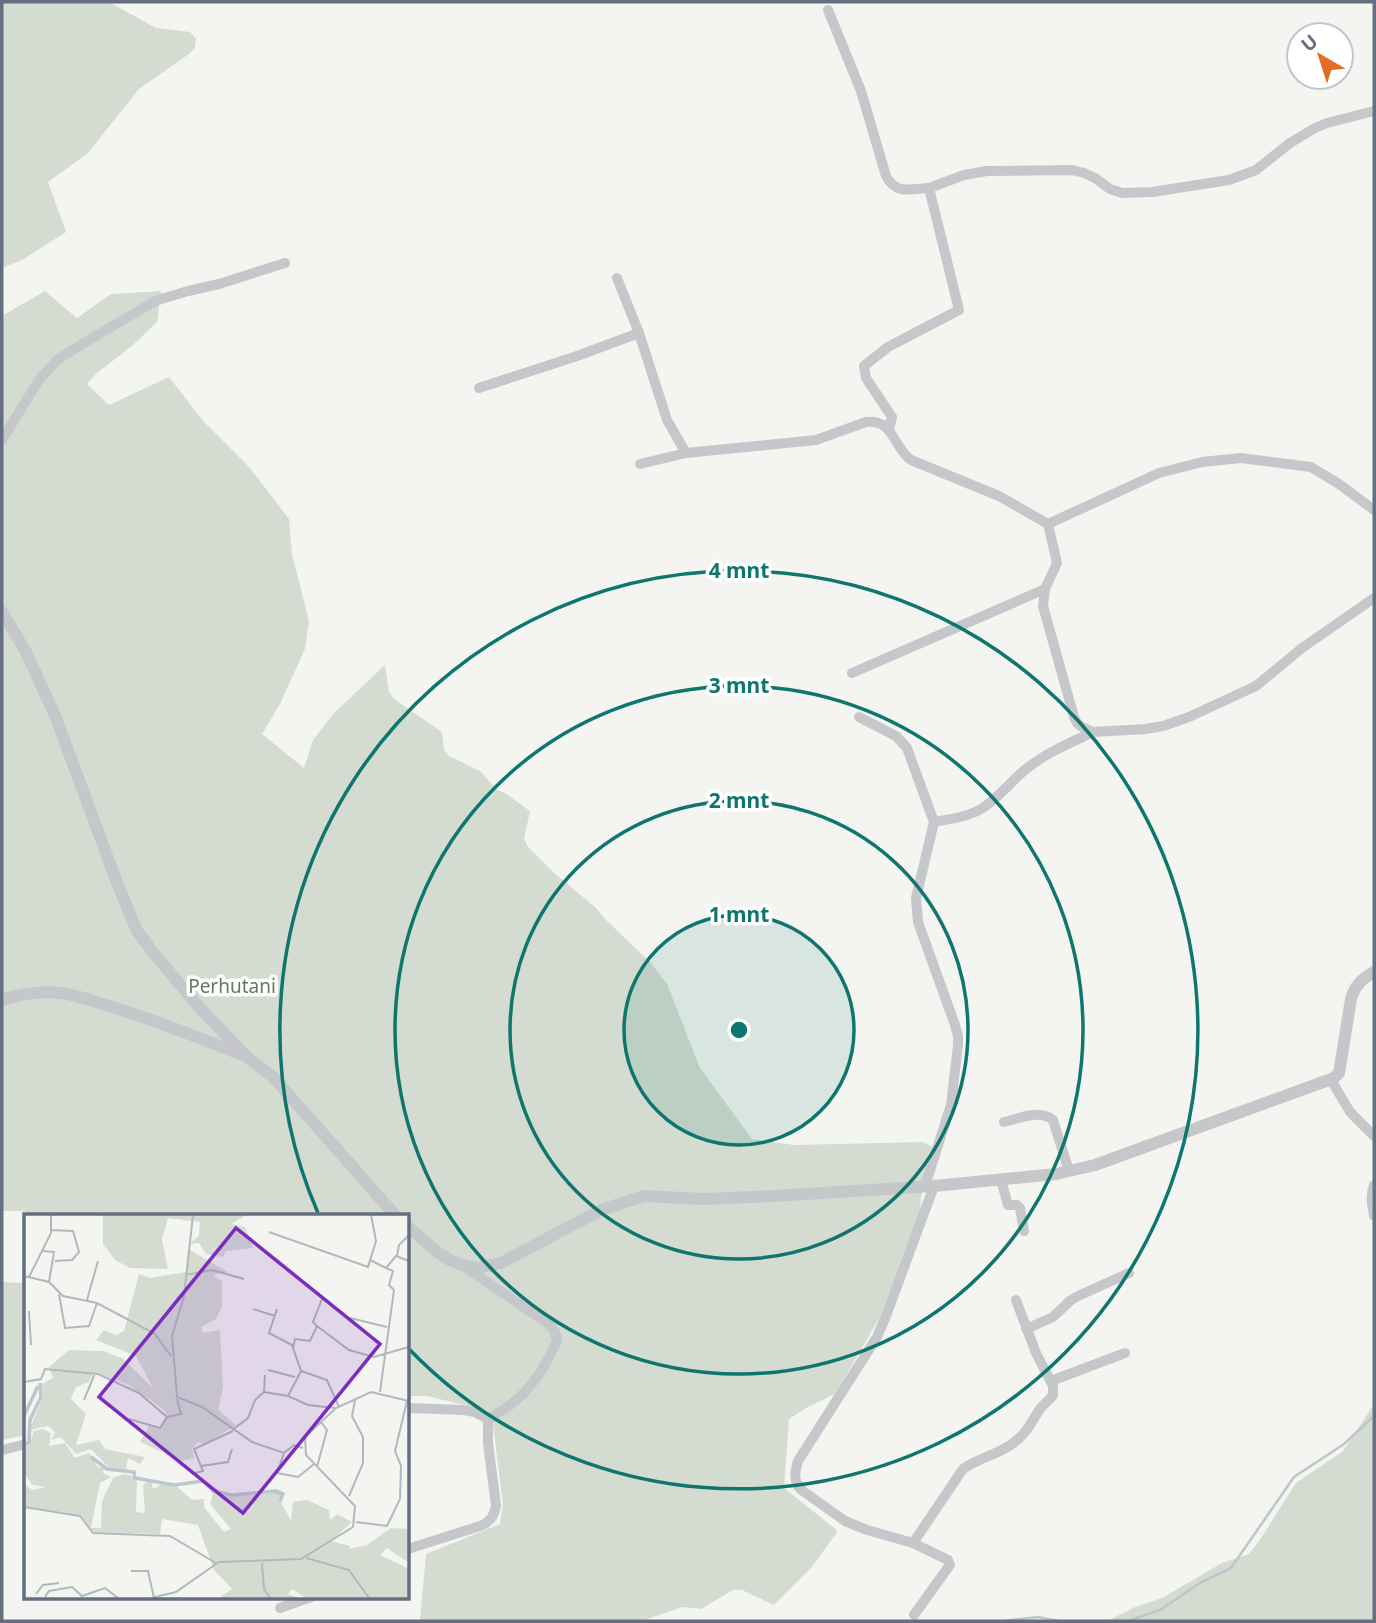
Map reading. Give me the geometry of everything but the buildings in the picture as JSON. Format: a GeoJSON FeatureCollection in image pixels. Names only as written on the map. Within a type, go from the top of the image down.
{"type":"FeatureCollection","features":[{"type":"Feature","properties":{"kind":"street"},"geometry":{"type":"LineString","coordinates":[[828,10],[861,91],[886,176],[889,183],[899,190],[929,188],[964,175],[987,171],[1072,170],[1095,178],[1122,193],[1152,192],[1229,180],[1256,170],[1290,143],[1315,128],[1374,111]]}},
{"type":"Feature","properties":{"kind":"street"},"geometry":{"type":"LineString","coordinates":[[889,430],[892,417],[866,378],[864,366],[888,347],[958,310],[929,188]]}},
{"type":"Feature","properties":{"kind":"street"},"geometry":{"type":"LineString","coordinates":[[2,440],[40,380],[57,360],[79,346],[155,301],[285,263]]}},
{"type":"Feature","properties":{"kind":"street"},"geometry":{"type":"LineString","coordinates":[[617,278],[639,333],[667,420],[686,453]]}},
{"type":"Feature","properties":{"kind":"street"},"geometry":{"type":"LineString","coordinates":[[479,388],[639,333]]}},
{"type":"Feature","properties":{"kind":"street"},"geometry":{"type":"LineString","coordinates":[[640,464],[686,453],[816,440],[866,422],[879,422],[889,430],[898,447],[911,460],[999,496],[1048,524],[1057,563],[1042,599],[1044,613],[1074,717],[1082,727],[1093,732]]}},
{"type":"Feature","properties":{"kind":"street"},"geometry":{"type":"LineString","coordinates":[[1048,524],[1159,472],[1241,458],[1311,467],[1374,510]]}},
{"type":"Feature","properties":{"kind":"street"},"geometry":{"type":"LineString","coordinates":[[852,673],[1045,589]]}},
{"type":"Feature","properties":{"kind":"street"},"geometry":{"type":"LineString","coordinates":[[934,822],[966,816],[980,810],[1035,762],[1093,732],[1163,726],[1256,686],[1302,648],[1374,598]]}},
{"type":"Feature","properties":{"kind":"street"},"geometry":{"type":"LineString","coordinates":[[2,612],[26,652],[56,718],[136,929],[198,1006],[248,1058],[272,1077],[394,1214]]}},
{"type":"Feature","properties":{"kind":"street"},"geometry":{"type":"LineString","coordinates":[[859,717],[896,736],[907,748],[934,822],[918,887],[916,910],[955,1025],[958,1045],[951,1105],[929,1186],[886,1316],[877,1337],[798,1461],[795,1477],[800,1489],[845,1521],[913,1543],[948,1560],[950,1565],[914,1615]]}},
{"type":"Feature","properties":{"kind":"street"},"geometry":{"type":"LineString","coordinates":[[462,1265],[478,1268],[501,1263],[601,1210],[644,1196],[703,1199],[929,1186],[1043,1176],[1096,1166],[1331,1080],[1339,1073],[1354,988],[1374,972]]}},
{"type":"Feature","properties":{"kind":"street"},"geometry":{"type":"LineString","coordinates":[[2,1000],[47,992],[78,996],[155,1020],[248,1058]]}},
{"type":"Feature","properties":{"kind":"street"},"geometry":{"type":"LineString","coordinates":[[1331,1080],[1350,1112],[1374,1136]]}},
{"type":"Feature","properties":{"kind":"street"},"geometry":{"type":"LineString","coordinates":[[1004,1122],[1040,1113],[1047,1115],[1053,1120],[1069,1171]]}},
{"type":"Feature","properties":{"kind":"street"},"geometry":{"type":"LineString","coordinates":[[1000,1180],[1008,1205],[1017,1205],[1020,1208],[1024,1231]]}},
{"type":"Feature","properties":{"kind":"street"},"geometry":{"type":"LineString","coordinates":[[1374,1185],[1374,1216]]}},
{"type":"Feature","properties":{"kind":"street"},"geometry":{"type":"LineString","coordinates":[[410,1229],[440,1254],[462,1265],[550,1325],[555,1332],[556,1344],[527,1392],[508,1408],[488,1419]]}},
{"type":"Feature","properties":{"kind":"street"},"geometry":{"type":"LineString","coordinates":[[1026,1329],[1053,1317],[1078,1296],[1129,1273]]}},
{"type":"Feature","properties":{"kind":"street"},"geometry":{"type":"LineString","coordinates":[[913,1543],[963,1469],[1006,1448],[1024,1434],[1039,1411],[1054,1395],[1054,1386],[1036,1353],[1016,1300]]}},
{"type":"Feature","properties":{"kind":"street"},"geometry":{"type":"LineString","coordinates":[[1051,1381],[1125,1353]]}},
{"type":"Feature","properties":{"kind":"street"},"geometry":{"type":"LineString","coordinates":[[410,1408],[463,1410],[475,1412],[488,1419]]}},
{"type":"Feature","properties":{"kind":"street"},"geometry":{"type":"LineString","coordinates":[[410,1548],[482,1525],[494,1515],[496,1506],[488,1443],[488,1419]]}},
{"type":"Feature","properties":{"kind":"street"},"geometry":{"type":"LineString","coordinates":[[2,1450],[24,1444]]}},
{"type":"Feature","properties":{"kind":"street"},"geometry":{"type":"LineString","coordinates":[[280,1608],[308,1598]]}},
{"type":"Feature","properties":{"kind":"green space"},"geometry":{"type":"Polygon","coordinates":[[[2,2],[109,2],[156,28],[190,32],[196,39],[195,48],[189,54],[139,89],[87,154],[48,182],[66,232],[22,260],[2,268],[2,2]]]}},
{"type":"Feature","properties":{"kind":"green space","name":"Perhutani"},"geometry":{"type":"Polygon","coordinates":[[[45,291],[77,318],[111,294],[161,291],[157,322],[87,384],[109,405],[169,377],[204,422],[250,468],[289,519],[292,554],[309,621],[305,649],[280,704],[262,734],[304,768],[313,740],[334,713],[385,665],[389,692],[394,699],[442,732],[444,749],[449,756],[480,771],[497,790],[530,811],[524,839],[528,847],[595,907],[650,962],[667,984],[700,1068],[752,1139],[794,1145],[923,1142],[933,1147],[920,1211],[880,1317],[835,1394],[789,1419],[784,1488],[838,1531],[811,1568],[774,1605],[742,1590],[733,1590],[701,1609],[682,1607],[642,1621],[420,1621],[426,1554],[500,1524],[503,1505],[493,1424],[488,1411],[427,1396],[410,1396],[410,1214],[36,1214],[2,1211],[2,316],[45,291]]]}},
{"type":"Feature","properties":{"kind":"green space"},"geometry":{"type":"Polygon","coordinates":[[[2,1282],[24,1283],[24,1435],[2,1440],[2,1282]]]}},
{"type":"Feature","properties":{"kind":"green space"},"geometry":{"type":"Polygon","coordinates":[[[1374,1404],[1374,1621],[1107,1621],[1135,1607],[1162,1598],[1222,1563],[1249,1554],[1296,1483],[1343,1451],[1374,1404]]]}},
{"type":"Feature","properties":{"kind":"waterway"},"geometry":{"type":"LineString","coordinates":[[1128,1621],[1160,1610],[1200,1583],[1231,1568],[1294,1477],[1344,1444],[1374,1416]]}},
{"type":"Feature","properties":{"kind":"waterway"},"geometry":{"type":"LineString","coordinates":[[1004,1621],[1038,1617],[1059,1621]]}}]}
